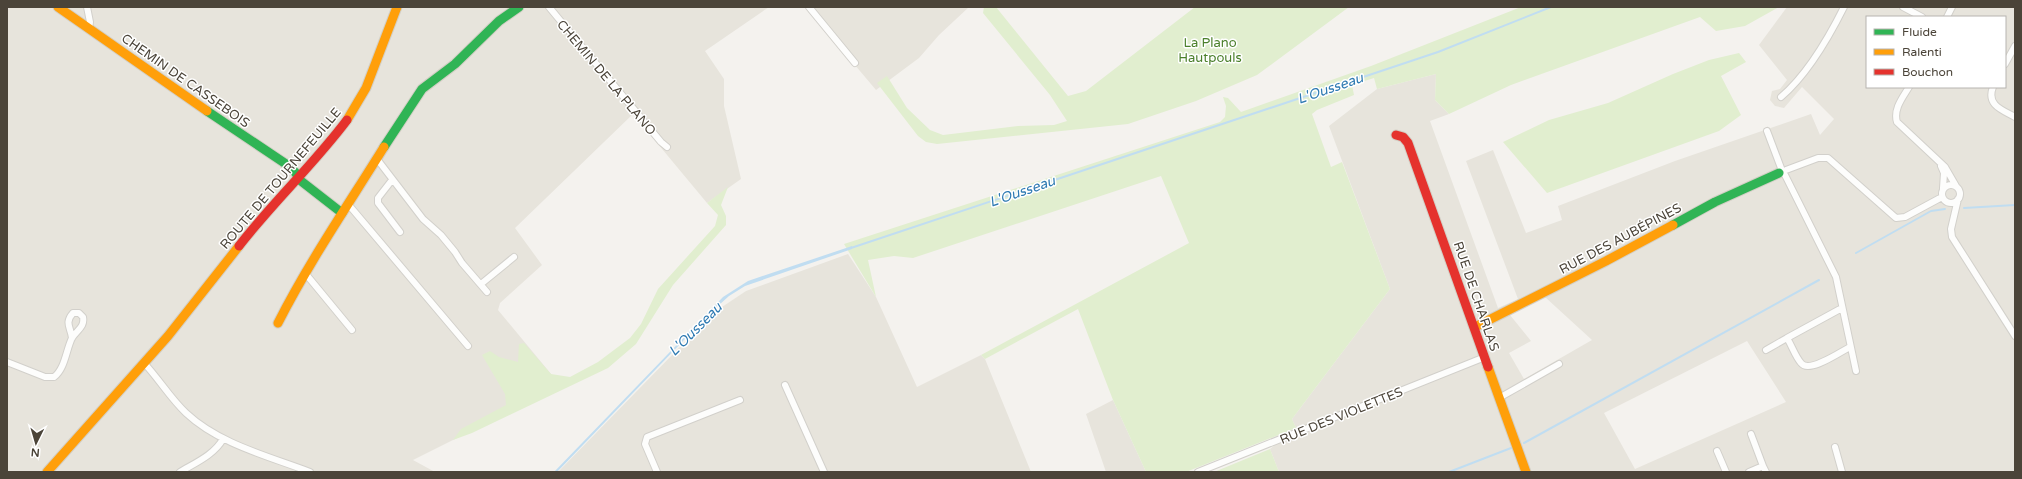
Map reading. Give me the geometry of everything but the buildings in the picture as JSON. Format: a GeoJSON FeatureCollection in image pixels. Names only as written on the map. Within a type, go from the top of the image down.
{"type":"FeatureCollection","features":[{"type":"Feature","properties":{"kind":"street","name":"CHEMIN DE CASSEBOIS"},"geometry":{"type":"LineString","coordinates":[[58,7],[286,164],[301,181],[342,213]]}},
{"type":"Feature","properties":{"kind":"street"},"geometry":{"type":"LineString","coordinates":[[87,7],[90,22],[89,29]]}},
{"type":"Feature","properties":{"kind":"street","name":"ROUTE DE TOURNEFEUILLE"},"geometry":{"type":"LineString","coordinates":[[47,472],[188,313],[261,218],[337,133],[358,104],[374,70],[397,7]]}},
{"type":"Feature","properties":{"kind":"street"},"geometry":{"type":"LineString","coordinates":[[278,324],[306,272],[342,213],[422,89],[455,64],[499,21],[519,7]]}},
{"type":"Feature","properties":{"kind":"street","name":"CHEMIN DE LA PLANO"},"geometry":{"type":"LineString","coordinates":[[549,7],[661,142],[667,146]]}},
{"type":"Feature","properties":{"kind":"street"},"geometry":{"type":"LineString","coordinates":[[809,7],[855,63]]}},
{"type":"Feature","properties":{"kind":"street"},"geometry":{"type":"LineString","coordinates":[[1781,97],[1794,85],[1831,32],[1844,7]]}},
{"type":"Feature","properties":{"kind":"street"},"geometry":{"type":"LineString","coordinates":[[1903,7],[1920,16]]}},
{"type":"Feature","properties":{"kind":"street"},"geometry":{"type":"LineString","coordinates":[[1948,16],[1952,7]]}},
{"type":"Feature","properties":{"kind":"street"},"geometry":{"type":"LineString","coordinates":[[2006,62],[2015,46]]}},
{"type":"Feature","properties":{"kind":"street"},"geometry":{"type":"LineString","coordinates":[[1908,88],[1897,108],[1896,118],[1900,125],[1940,164],[1945,167],[1960,192],[1953,218],[1951,232],[1953,241],[2015,336]]}},
{"type":"Feature","properties":{"kind":"street"},"geometry":{"type":"LineString","coordinates":[[1993,88],[1991,98],[1993,104],[2015,117]]}},
{"type":"Feature","properties":{"kind":"street"},"geometry":{"type":"LineString","coordinates":[[1767,131],[1782,172],[1836,277],[1856,372]]}},
{"type":"Feature","properties":{"kind":"street","name":"RUE DE CHARLAS"},"geometry":{"type":"LineString","coordinates":[[1396,135],[1403,137],[1408,143],[1526,472]]}},
{"type":"Feature","properties":{"kind":"street","name":"RUE DES AUBÉPINES"},"geometry":{"type":"LineString","coordinates":[[1475,327],[1606,261],[1715,202],[1782,172],[1818,158],[1828,158],[1896,218],[1905,217],[1942,197]]}},
{"type":"Feature","properties":{"kind":"street"},"geometry":{"type":"LineString","coordinates":[[377,160],[423,219],[441,235],[462,263],[487,292]]}},
{"type":"Feature","properties":{"kind":"street"},"geometry":{"type":"LineString","coordinates":[[1940,164],[1944,173],[1942,197],[1948,203],[1953,218]]}},
{"type":"Feature","properties":{"kind":"street"},"geometry":{"type":"LineString","coordinates":[[392,180],[378,198],[378,203],[400,232]]}},
{"type":"Feature","properties":{"kind":"street"},"geometry":{"type":"LineString","coordinates":[[1943,188],[1948,185],[1956,186]]}},
{"type":"Feature","properties":{"kind":"street"},"geometry":{"type":"LineString","coordinates":[[1948,203],[1954,202],[1958,199]]}},
{"type":"Feature","properties":{"kind":"street"},"geometry":{"type":"LineString","coordinates":[[348,204],[468,346]]}},
{"type":"Feature","properties":{"kind":"street"},"geometry":{"type":"LineString","coordinates":[[481,284],[514,257]]}},
{"type":"Feature","properties":{"kind":"street"},"geometry":{"type":"LineString","coordinates":[[306,272],[352,330]]}},
{"type":"Feature","properties":{"kind":"street"},"geometry":{"type":"LineString","coordinates":[[1766,350],[1842,308]]}},
{"type":"Feature","properties":{"kind":"street"},"geometry":{"type":"LineString","coordinates":[[7,362],[45,377],[54,377],[58,372],[72,338]]}},
{"type":"Feature","properties":{"kind":"street"},"geometry":{"type":"LineString","coordinates":[[1788,338],[1801,363],[1806,367],[1813,366],[1850,347]]}},
{"type":"Feature","properties":{"kind":"street","name":"RUE DES VIOLETTES"},"geometry":{"type":"LineString","coordinates":[[1198,472],[1485,357]]}},
{"type":"Feature","properties":{"kind":"street"},"geometry":{"type":"LineString","coordinates":[[144,363],[180,407],[205,428],[223,439],[310,472]]}},
{"type":"Feature","properties":{"kind":"street"},"geometry":{"type":"LineString","coordinates":[[1499,398],[1559,364]]}},
{"type":"Feature","properties":{"kind":"street"},"geometry":{"type":"LineString","coordinates":[[785,384],[824,472]]}},
{"type":"Feature","properties":{"kind":"street"},"geometry":{"type":"LineString","coordinates":[[657,472],[645,444],[647,437],[740,400]]}},
{"type":"Feature","properties":{"kind":"street"},"geometry":{"type":"LineString","coordinates":[[1749,472],[1764,469],[1751,434]]}},
{"type":"Feature","properties":{"kind":"street"},"geometry":{"type":"LineString","coordinates":[[180,472],[209,455],[223,439]]}},
{"type":"Feature","properties":{"kind":"street"},"geometry":{"type":"LineString","coordinates":[[1835,447],[1842,472]]}},
{"type":"Feature","properties":{"kind":"street"},"geometry":{"type":"LineString","coordinates":[[1717,451],[1726,472]]}},
{"type":"Feature","properties":{"kind":"shaded area"},"geometry":{"type":"Polygon","coordinates":[[[7,7],[769,7],[705,51],[724,79],[724,106],[741,179],[707,203],[633,114],[515,228],[542,265],[500,303],[498,310],[561,386],[413,460],[435,472],[7,472],[7,7]]]}},
{"type":"Feature","properties":{"kind":"shaded area"},"geometry":{"type":"Polygon","coordinates":[[[806,7],[969,7],[939,35],[919,58],[876,90],[806,7]]]}},
{"type":"Feature","properties":{"kind":"shaded area"},"geometry":{"type":"Polygon","coordinates":[[[1787,7],[2015,7],[2015,472],[1279,472],[1270,449],[1296,428],[1292,419],[1390,289],[1329,126],[1377,89],[1436,74],[1435,100],[1449,114],[1430,121],[1498,308],[1518,299],[1466,161],[1493,150],[1526,233],[1562,220],[1558,206],[1675,161],[1811,114],[1820,135],[1834,119],[1802,87],[1784,108],[1775,106],[1770,100],[1772,91],[1780,89],[1787,80],[1759,45],[1787,7]],[[1545,297],[1510,315],[1531,341],[1509,353],[1524,379],[1592,340],[1545,297]],[[1747,341],[1604,413],[1635,469],[1786,402],[1747,341]]]}},
{"type":"Feature","properties":{"kind":"shaded area"},"geometry":{"type":"Polygon","coordinates":[[[848,254],[876,297],[917,387],[981,355],[985,359],[1031,472],[558,472],[713,313],[746,291],[848,254]]]}},
{"type":"Feature","properties":{"kind":"shaded area"},"geometry":{"type":"Polygon","coordinates":[[[1113,400],[1146,472],[1106,472],[1086,414],[1113,400]]]}},
{"type":"Feature","properties":{"kind":"green space","name":"La Plano Hautpouls"},"geometry":{"type":"Polygon","coordinates":[[[984,7],[996,7],[1068,96],[1086,91],[1195,7],[1349,7],[1257,75],[1196,101],[1128,124],[937,144],[926,142],[918,136],[877,83],[887,76],[907,108],[930,130],[943,135],[1018,126],[1054,125],[1067,121],[1050,95],[983,13],[984,7]]]}},
{"type":"Feature","properties":{"kind":"green space"},"geometry":{"type":"Polygon","coordinates":[[[1521,7],[1779,7],[1745,26],[1716,31],[1700,17],[1511,85],[1449,114],[1435,100],[1436,74],[1377,89],[1374,78],[1352,85],[1354,95],[1317,110],[1312,114],[1331,167],[1342,162],[1390,289],[1292,419],[1296,428],[1186,472],[1146,472],[1113,400],[1078,309],[985,359],[981,355],[1189,243],[1161,176],[913,258],[894,256],[868,260],[876,297],[844,244],[1220,122],[1225,117],[1226,106],[1223,97],[1228,98],[1241,112],[1371,66],[1521,7]]]}},
{"type":"Feature","properties":{"kind":"green space"},"geometry":{"type":"Polygon","coordinates":[[[1739,53],[1746,62],[1721,76],[1741,115],[1719,131],[1547,193],[1503,142],[1549,120],[1608,103],[1673,74],[1709,60],[1739,53]]]}},
{"type":"Feature","properties":{"kind":"green space"},"geometry":{"type":"Polygon","coordinates":[[[728,187],[721,205],[726,216],[726,225],[673,285],[636,344],[608,368],[472,433],[453,440],[461,429],[506,405],[505,394],[482,355],[490,351],[499,357],[518,362],[519,344],[524,343],[551,374],[570,377],[598,362],[630,338],[641,324],[658,289],[715,226],[718,215],[707,203],[728,187]]]}},
{"type":"Feature","properties":{"kind":"green space"},"geometry":{"type":"Polygon","coordinates":[[[1270,449],[1279,472],[1214,472],[1270,449]]]}},
{"type":"Feature","properties":{"kind":"water"},"geometry":{"type":"Polygon","coordinates":[[[852,246],[852,249],[745,286],[729,296],[708,315],[557,472],[554,472],[723,297],[748,281],[852,246]]]}},
{"type":"Feature","properties":{"kind":"waterway","name":"L'Ousseau"},"geometry":{"type":"LineString","coordinates":[[851,248],[1438,52],[1551,7]]}},
{"type":"Feature","properties":{"kind":"waterway"},"geometry":{"type":"LineString","coordinates":[[1964,208],[2015,205]]}},
{"type":"Feature","properties":{"kind":"waterway"},"geometry":{"type":"LineString","coordinates":[[1856,253],[1931,211],[1945,209]]}},
{"type":"Feature","properties":{"kind":"waterway"},"geometry":{"type":"LineString","coordinates":[[1524,443],[1819,280]]}},
{"type":"Feature","properties":{"kind":"waterway"},"geometry":{"type":"LineString","coordinates":[[1449,472],[1511,448]]}},
{"type":"Feature","properties":{"kind":"traffic: fast"},"geometry":{"type":"LineString","coordinates":[[384,147],[422,89],[455,64],[499,21],[519,7]]}},
{"type":"Feature","properties":{"kind":"traffic: fast"},"geometry":{"type":"LineString","coordinates":[[207,111],[286,164],[295,172],[301,181],[342,213]]}},
{"type":"Feature","properties":{"kind":"traffic: fast"},"geometry":{"type":"LineString","coordinates":[[1673,225],[1715,202],[1779,173]]}},
{"type":"Feature","properties":{"kind":"traffic: slow"},"geometry":{"type":"LineString","coordinates":[[58,7],[207,111]]}},
{"type":"Feature","properties":{"kind":"traffic: slow"},"geometry":{"type":"LineString","coordinates":[[347,120],[366,88],[397,7]]}},
{"type":"Feature","properties":{"kind":"traffic: slow"},"geometry":{"type":"LineString","coordinates":[[278,323],[316,256],[384,147]]}},
{"type":"Feature","properties":{"kind":"traffic: slow"},"geometry":{"type":"LineString","coordinates":[[1475,327],[1606,261],[1673,225]]}},
{"type":"Feature","properties":{"kind":"traffic: slow"},"geometry":{"type":"LineString","coordinates":[[47,472],[168,336],[239,246]]}},
{"type":"Feature","properties":{"kind":"traffic: slow"},"geometry":{"type":"LineString","coordinates":[[1488,367],[1526,472]]}},
{"type":"Feature","properties":{"kind":"traffic: jam"},"geometry":{"type":"LineString","coordinates":[[239,246],[347,120]]}},
{"type":"Feature","properties":{"kind":"traffic: jam"},"geometry":{"type":"LineString","coordinates":[[1396,135],[1403,137],[1408,143],[1488,367]]}}]}
